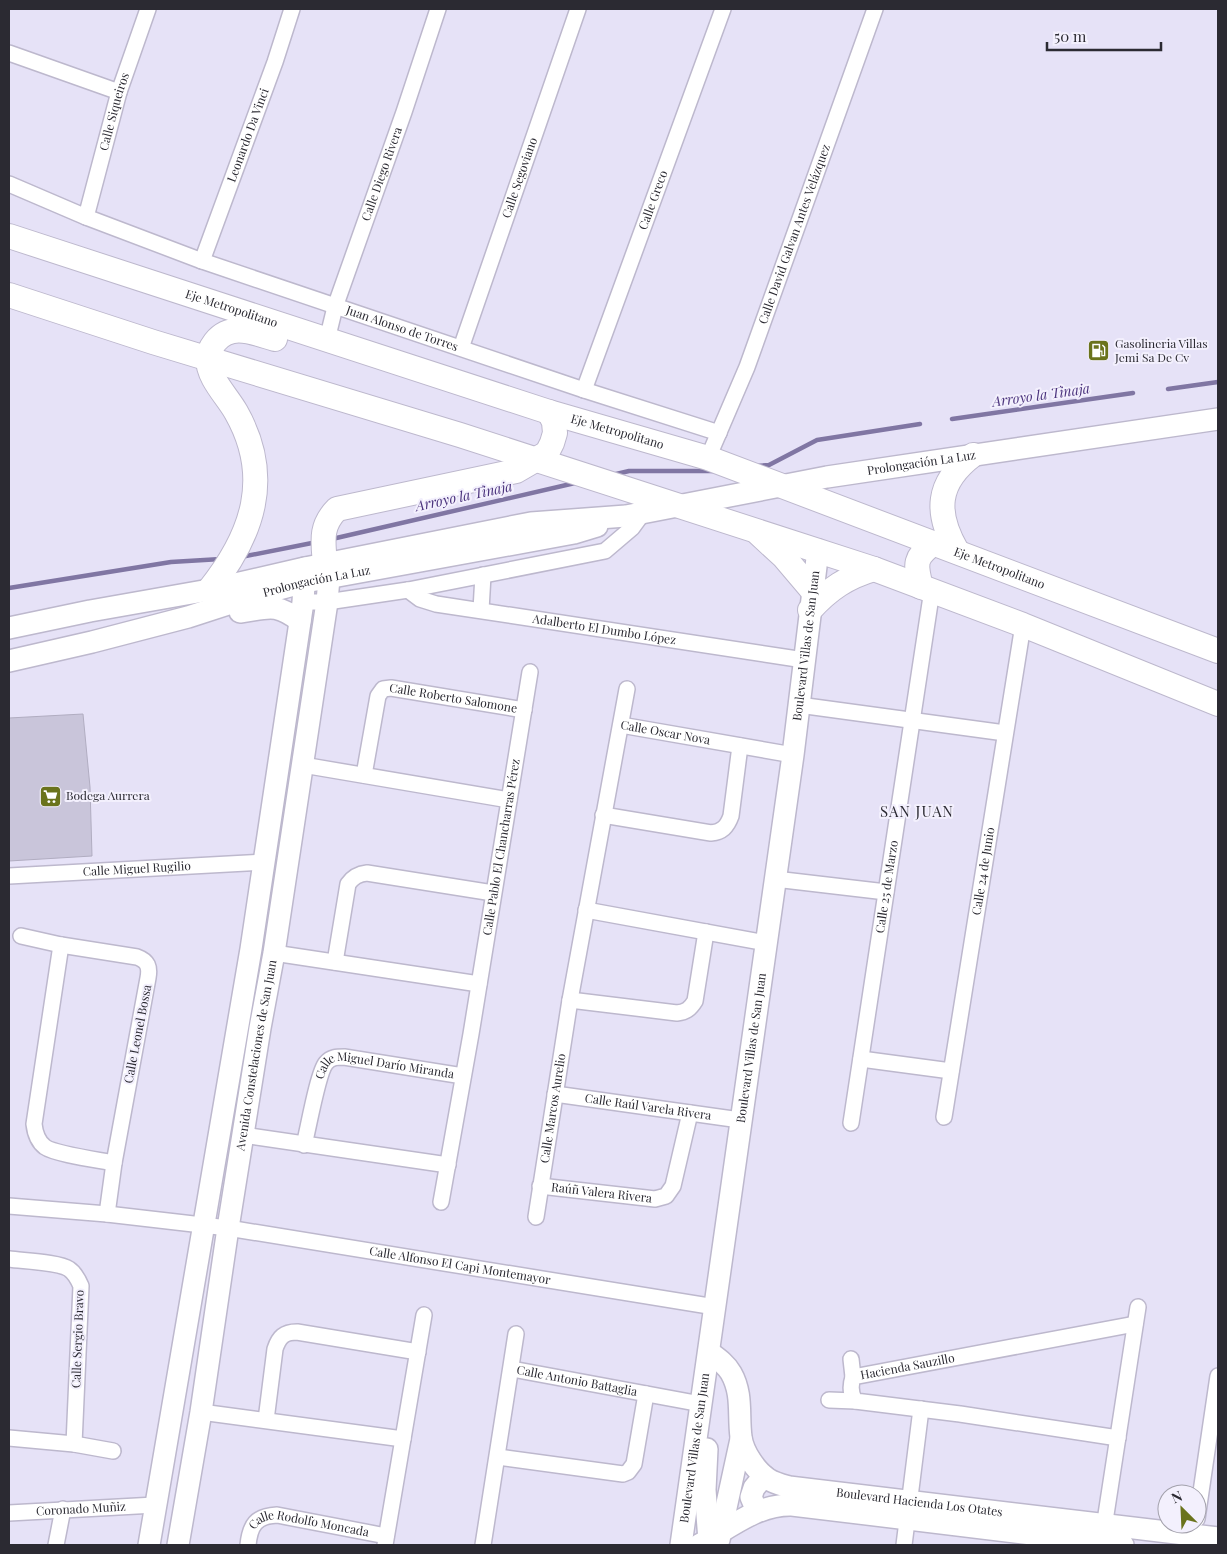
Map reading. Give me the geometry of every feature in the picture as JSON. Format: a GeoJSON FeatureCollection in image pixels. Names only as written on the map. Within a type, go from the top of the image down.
{"type":"FeatureCollection","features":[{"type":"Feature","properties":{"kind":"main road","name":"Eje Metropolitano"},"geometry":{"type":"LineString","coordinates":[[9,236],[549,412],[718,462],[1218,651]]}},
{"type":"Feature","properties":{"kind":"main road"},"geometry":{"type":"LineString","coordinates":[[9,295],[153,342],[548,463],[818,550],[1022,624],[1218,704]]}},
{"type":"Feature","properties":{"kind":"main road"},"geometry":{"type":"LineString","coordinates":[[209,590],[235,555],[253,507],[256,484],[254,459],[246,434],[237,413],[212,375],[208,358],[211,346],[221,335],[232,330],[244,330],[292,344],[312,345],[320,344],[326,340]]}},
{"type":"Feature","properties":{"kind":"main road"},"geometry":{"type":"LineString","coordinates":[[548,463],[546,453],[552,443],[555,432],[554,422],[549,412]]}},
{"type":"Feature","properties":{"kind":"main road"},"geometry":{"type":"LineString","coordinates":[[957,551],[943,522],[944,491],[951,477],[973,455]]}},
{"type":"Feature","properties":{"kind":"main road"},"geometry":{"type":"LineString","coordinates":[[313,581],[324,529],[328,517],[337,508],[548,463]]}},
{"type":"Feature","properties":{"kind":"main road"},"geometry":{"type":"LineString","coordinates":[[752,528],[784,557],[811,600],[823,596],[838,584],[855,575],[874,569]]}},
{"type":"Feature","properties":{"kind":"main road"},"geometry":{"type":"LineString","coordinates":[[927,588],[916,569],[922,551],[934,543]]}},
{"type":"Feature","properties":{"kind":"street","name":"Calle Siqueiros"},"geometry":{"type":"LineString","coordinates":[[86,217],[119,92],[148,9]]}},
{"type":"Feature","properties":{"kind":"street","name":"Leonardo Da Vinci"},"geometry":{"type":"LineString","coordinates":[[202,261],[275,62],[292,9]]}},
{"type":"Feature","properties":{"kind":"street","name":"Calle Diego Rivera"},"geometry":{"type":"LineString","coordinates":[[326,340],[335,307],[404,112],[438,9]]}},
{"type":"Feature","properties":{"kind":"street","name":"Calle Segoviano"},"geometry":{"type":"LineString","coordinates":[[461,348],[578,9]]}},
{"type":"Feature","properties":{"kind":"street","name":"Calle Greco"},"geometry":{"type":"LineString","coordinates":[[584,390],[723,9]]}},
{"type":"Feature","properties":{"kind":"street","name":"Calle David Galvan Antes Velázquez"},"geometry":{"type":"LineString","coordinates":[[718,462],[719,433],[747,367],[875,9]]}},
{"type":"Feature","properties":{"kind":"street"},"geometry":{"type":"LineString","coordinates":[[9,53],[119,92]]}},
{"type":"Feature","properties":{"kind":"street","name":"Juan Alonso de Torres"},"geometry":{"type":"LineString","coordinates":[[9,184],[86,217],[202,261],[584,390],[719,433]]}},
{"type":"Feature","properties":{"kind":"street","name":"Prolongación La Luz"},"geometry":{"type":"LineString","coordinates":[[9,661],[188,617],[256,595],[531,523],[634,514],[827,477],[1218,419]]}},
{"type":"Feature","properties":{"kind":"street"},"geometry":{"type":"LineString","coordinates":[[327,602],[408,590],[605,551],[632,528],[634,514]]}},
{"type":"Feature","properties":{"kind":"street","name":"Boulevard Villas de San Juan"},"geometry":{"type":"LineString","coordinates":[[681,1545],[800,705],[818,550]]}},
{"type":"Feature","properties":{"kind":"street"},"geometry":{"type":"LineString","coordinates":[[481,610],[483,575]]}},
{"type":"Feature","properties":{"kind":"street"},"geometry":{"type":"LineString","coordinates":[[188,617],[266,607],[277,607],[284,610],[313,581]]}},
{"type":"Feature","properties":{"kind":"street","name":"Prolongación La Luz"},"geometry":{"type":"LineString","coordinates":[[9,628],[90,611],[209,590],[313,581]]}},
{"type":"Feature","properties":{"kind":"street","name":"Avenida Constelaciones de San Juan"},"geometry":{"type":"LineString","coordinates":[[178,1545],[274,953],[327,602],[313,581]]}},
{"type":"Feature","properties":{"kind":"street","name":"Avenida Constelaciones de San Juan"},"geometry":{"type":"LineString","coordinates":[[149,1545],[313,581]]}},
{"type":"Feature","properties":{"kind":"street","name":"Calle 25 de Marzo"},"geometry":{"type":"LineString","coordinates":[[851,1123],[913,719],[927,588]]}},
{"type":"Feature","properties":{"kind":"street","name":"Adalberto El Dumbo López"},"geometry":{"type":"LineString","coordinates":[[408,590],[420,599],[436,604],[804,660]]}},
{"type":"Feature","properties":{"kind":"street","name":"Calle 24 de Junio"},"geometry":{"type":"LineString","coordinates":[[944,1118],[1022,624]]}},
{"type":"Feature","properties":{"kind":"street","name":"Calle Pablo El Chancharras Pérez"},"geometry":{"type":"LineString","coordinates":[[470,1034],[530,672]]}},
{"type":"Feature","properties":{"kind":"street","name":"Calle Roberto Salomone"},"geometry":{"type":"LineString","coordinates":[[364,775],[378,696],[383,689],[391,688],[524,710]]}},
{"type":"Feature","properties":{"kind":"street"},"geometry":{"type":"LineString","coordinates":[[621,725],[627,689]]}},
{"type":"Feature","properties":{"kind":"street"},"geometry":{"type":"LineString","coordinates":[[800,705],[1005,733]]}},
{"type":"Feature","properties":{"kind":"street","name":"Calle Oscar Nova"},"geometry":{"type":"LineString","coordinates":[[594,865],[621,725],[793,755]]}},
{"type":"Feature","properties":{"kind":"street"},"geometry":{"type":"LineString","coordinates":[[604,815],[711,833],[724,829],[729,823],[740,746]]}},
{"type":"Feature","properties":{"kind":"street"},"geometry":{"type":"LineString","coordinates":[[302,765],[509,800]]}},
{"type":"Feature","properties":{"kind":"street","name":"Calle Miguel Rugilio"},"geometry":{"type":"LineString","coordinates":[[9,876],[264,862]]}},
{"type":"Feature","properties":{"kind":"street","name":"Calle Marcos Aurelio"},"geometry":{"type":"LineString","coordinates":[[536,1217],[570,1000],[594,865]]}},
{"type":"Feature","properties":{"kind":"street"},"geometry":{"type":"LineString","coordinates":[[335,962],[348,884],[355,876],[367,873],[493,893]]}},
{"type":"Feature","properties":{"kind":"street"},"geometry":{"type":"LineString","coordinates":[[775,879],[886,892]]}},
{"type":"Feature","properties":{"kind":"street"},"geometry":{"type":"LineString","coordinates":[[586,910],[766,943]]}},
{"type":"Feature","properties":{"kind":"street"},"geometry":{"type":"LineString","coordinates":[[570,1000],[677,1013],[685,1012],[692,1007],[695,1001],[706,932]]}},
{"type":"Feature","properties":{"kind":"street","name":"Calle Leonel Bossa"},"geometry":{"type":"LineString","coordinates":[[21,936],[61,945],[137,957],[146,961],[148,966],[148,978],[114,1163],[107,1214]]}},
{"type":"Feature","properties":{"kind":"street"},"geometry":{"type":"LineString","coordinates":[[61,945],[34,1124],[35,1136],[40,1143],[51,1150],[114,1163]]}},
{"type":"Feature","properties":{"kind":"street"},"geometry":{"type":"LineString","coordinates":[[274,953],[478,984]]}},
{"type":"Feature","properties":{"kind":"street","name":"Calle Miguel Darío Miranda"},"geometry":{"type":"LineString","coordinates":[[441,1202],[470,1034]]}},
{"type":"Feature","properties":{"kind":"street","name":"Calle Miguel Darío Miranda"},"geometry":{"type":"LineString","coordinates":[[304,1145],[322,1070],[330,1059],[344,1057],[463,1076]]}},
{"type":"Feature","properties":{"kind":"street"},"geometry":{"type":"LineString","coordinates":[[860,1059],[951,1071]]}},
{"type":"Feature","properties":{"kind":"street","name":"Calle Raúl Varela Rivera"},"geometry":{"type":"LineString","coordinates":[[555,1094],[740,1120]]}},
{"type":"Feature","properties":{"kind":"street","name":"Raúñ Valera Rivera"},"geometry":{"type":"LineString","coordinates":[[540,1186],[655,1199],[666,1196],[673,1186],[690,1113]]}},
{"type":"Feature","properties":{"kind":"street"},"geometry":{"type":"LineString","coordinates":[[243,1135],[448,1165]]}},
{"type":"Feature","properties":{"kind":"street","name":"Calle Alfonso El Capi Montemayor"},"geometry":{"type":"LineString","coordinates":[[9,1206],[204,1224],[715,1307]]}},
{"type":"Feature","properties":{"kind":"street","name":"Calle Sergio Bravo"},"geometry":{"type":"LineString","coordinates":[[9,1259],[60,1265],[70,1269],[81,1286],[74,1444]]}},
{"type":"Feature","properties":{"kind":"street"},"geometry":{"type":"LineString","coordinates":[[1103,1533],[1138,1307]]}},
{"type":"Feature","properties":{"kind":"street","name":"Calle Rodolfo Moncada"},"geometry":{"type":"LineString","coordinates":[[248,1545],[250,1530],[254,1523],[269,1515],[277,1515],[386,1541],[424,1315]]}},
{"type":"Feature","properties":{"kind":"street","name":"Hacienda Sauzillo"},"geometry":{"type":"LineString","coordinates":[[855,1401],[851,1393],[853,1377],[1135,1324]]}},
{"type":"Feature","properties":{"kind":"street"},"geometry":{"type":"LineString","coordinates":[[266,1420],[275,1349],[282,1335],[289,1332],[297,1332],[418,1352]]}},
{"type":"Feature","properties":{"kind":"street"},"geometry":{"type":"LineString","coordinates":[[512,1369],[516,1334]]}},
{"type":"Feature","properties":{"kind":"street","name":"Boulevard Hacienda Los Otates"},"geometry":{"type":"LineString","coordinates":[[709,1352],[723,1362],[731,1372],[737,1385],[740,1398],[741,1439],[750,1461],[764,1476],[777,1484],[908,1510],[1003,1538],[1157,1529]]}},
{"type":"Feature","properties":{"kind":"street"},"geometry":{"type":"LineString","coordinates":[[851,1359],[853,1377]]}},
{"type":"Feature","properties":{"kind":"street","name":"Calle Antonio Battaglia"},"geometry":{"type":"LineString","coordinates":[[646,1394],[634,1464],[628,1472],[623,1474],[498,1457],[512,1369],[700,1404]]}},
{"type":"Feature","properties":{"kind":"street"},"geometry":{"type":"LineString","coordinates":[[1202,1484],[1218,1376]]}},
{"type":"Feature","properties":{"kind":"street"},"geometry":{"type":"LineString","coordinates":[[829,1400],[855,1401],[921,1409],[1118,1438]]}},
{"type":"Feature","properties":{"kind":"street"},"geometry":{"type":"LineString","coordinates":[[700,1404],[706,1410],[708,1416],[705,1490],[711,1542]]}},
{"type":"Feature","properties":{"kind":"street"},"geometry":{"type":"LineString","coordinates":[[904,1545],[921,1409]]}},
{"type":"Feature","properties":{"kind":"street"},"geometry":{"type":"LineString","coordinates":[[201,1412],[403,1439]]}},
{"type":"Feature","properties":{"kind":"street"},"geometry":{"type":"LineString","coordinates":[[9,1438],[74,1444],[113,1451]]}},
{"type":"Feature","properties":{"kind":"street"},"geometry":{"type":"LineString","coordinates":[[711,1542],[741,1439]]}},
{"type":"Feature","properties":{"kind":"street"},"geometry":{"type":"LineString","coordinates":[[483,1545],[498,1457]]}},
{"type":"Feature","properties":{"kind":"street"},"geometry":{"type":"LineString","coordinates":[[757,1511],[751,1497],[754,1488],[764,1476]]}},
{"type":"Feature","properties":{"kind":"street","name":"Boulevard Hacienda Los Otates"},"geometry":{"type":"LineString","coordinates":[[711,1542],[757,1511],[780,1504],[792,1504],[908,1510],[1103,1533],[1123,1545]]}},
{"type":"Feature","properties":{"kind":"street","name":"Coronado Muñiz"},"geometry":{"type":"LineString","coordinates":[[9,1512],[155,1505]]}},
{"type":"Feature","properties":{"kind":"street"},"geometry":{"type":"LineString","coordinates":[[56,1545],[63,1509]]}},
{"type":"Feature","properties":{"kind":"street","name":"Boulevard Hacienda Los Otates"},"geometry":{"type":"LineString","coordinates":[[1207,1532],[1218,1538]]}},
{"type":"Feature","properties":{"kind":"building","name":"Bodega Aurrera"},"geometry":{"type":"Polygon","coordinates":[[[83,714],[90,787],[92,856],[9,861],[9,718],[83,714]]]}},
{"type":"Feature","properties":{"kind":"waterway","name":"Arroyo la Tinaja"},"geometry":{"type":"LineString","coordinates":[[1168,389],[1218,382]]}},
{"type":"Feature","properties":{"kind":"waterway","name":"Arroyo la Tinaja"},"geometry":{"type":"LineString","coordinates":[[952,419],[1133,393]]}},
{"type":"Feature","properties":{"kind":"waterway","name":"Arroyo la Tinaja"},"geometry":{"type":"LineString","coordinates":[[756,466],[769,465],[817,440],[920,424]]}},
{"type":"Feature","properties":{"kind":"waterway","name":"Arroyo la Tinaja"},"geometry":{"type":"LineString","coordinates":[[612,475],[629,471],[716,471]]}},
{"type":"Feature","properties":{"kind":"waterway","name":"Arroyo la Tinaja"},"geometry":{"type":"LineString","coordinates":[[332,539],[575,483]]}},
{"type":"Feature","properties":{"kind":"waterway","name":"Arroyo la Tinaja"},"geometry":{"type":"LineString","coordinates":[[241,557],[317,542]]}},
{"type":"Feature","properties":{"kind":"waterway","name":"Arroyo la Tinaja"},"geometry":{"type":"LineString","coordinates":[[9,588],[171,562],[221,559]]}},
{"type":"Feature","properties":{"kind":"place","name":"Gasolineria Villas Jemi Sa De Cv"},"geometry":{"type":"Point","coordinates":[1099,351]}},
{"type":"Feature","properties":{"kind":"place","name":"Bodega Aurrera"},"geometry":{"type":"Point","coordinates":[50,796]}},
{"type":"Feature","properties":{"kind":"district","name":"SAN JUAN"},"geometry":{"type":"Point","coordinates":[917,812]}}]}
